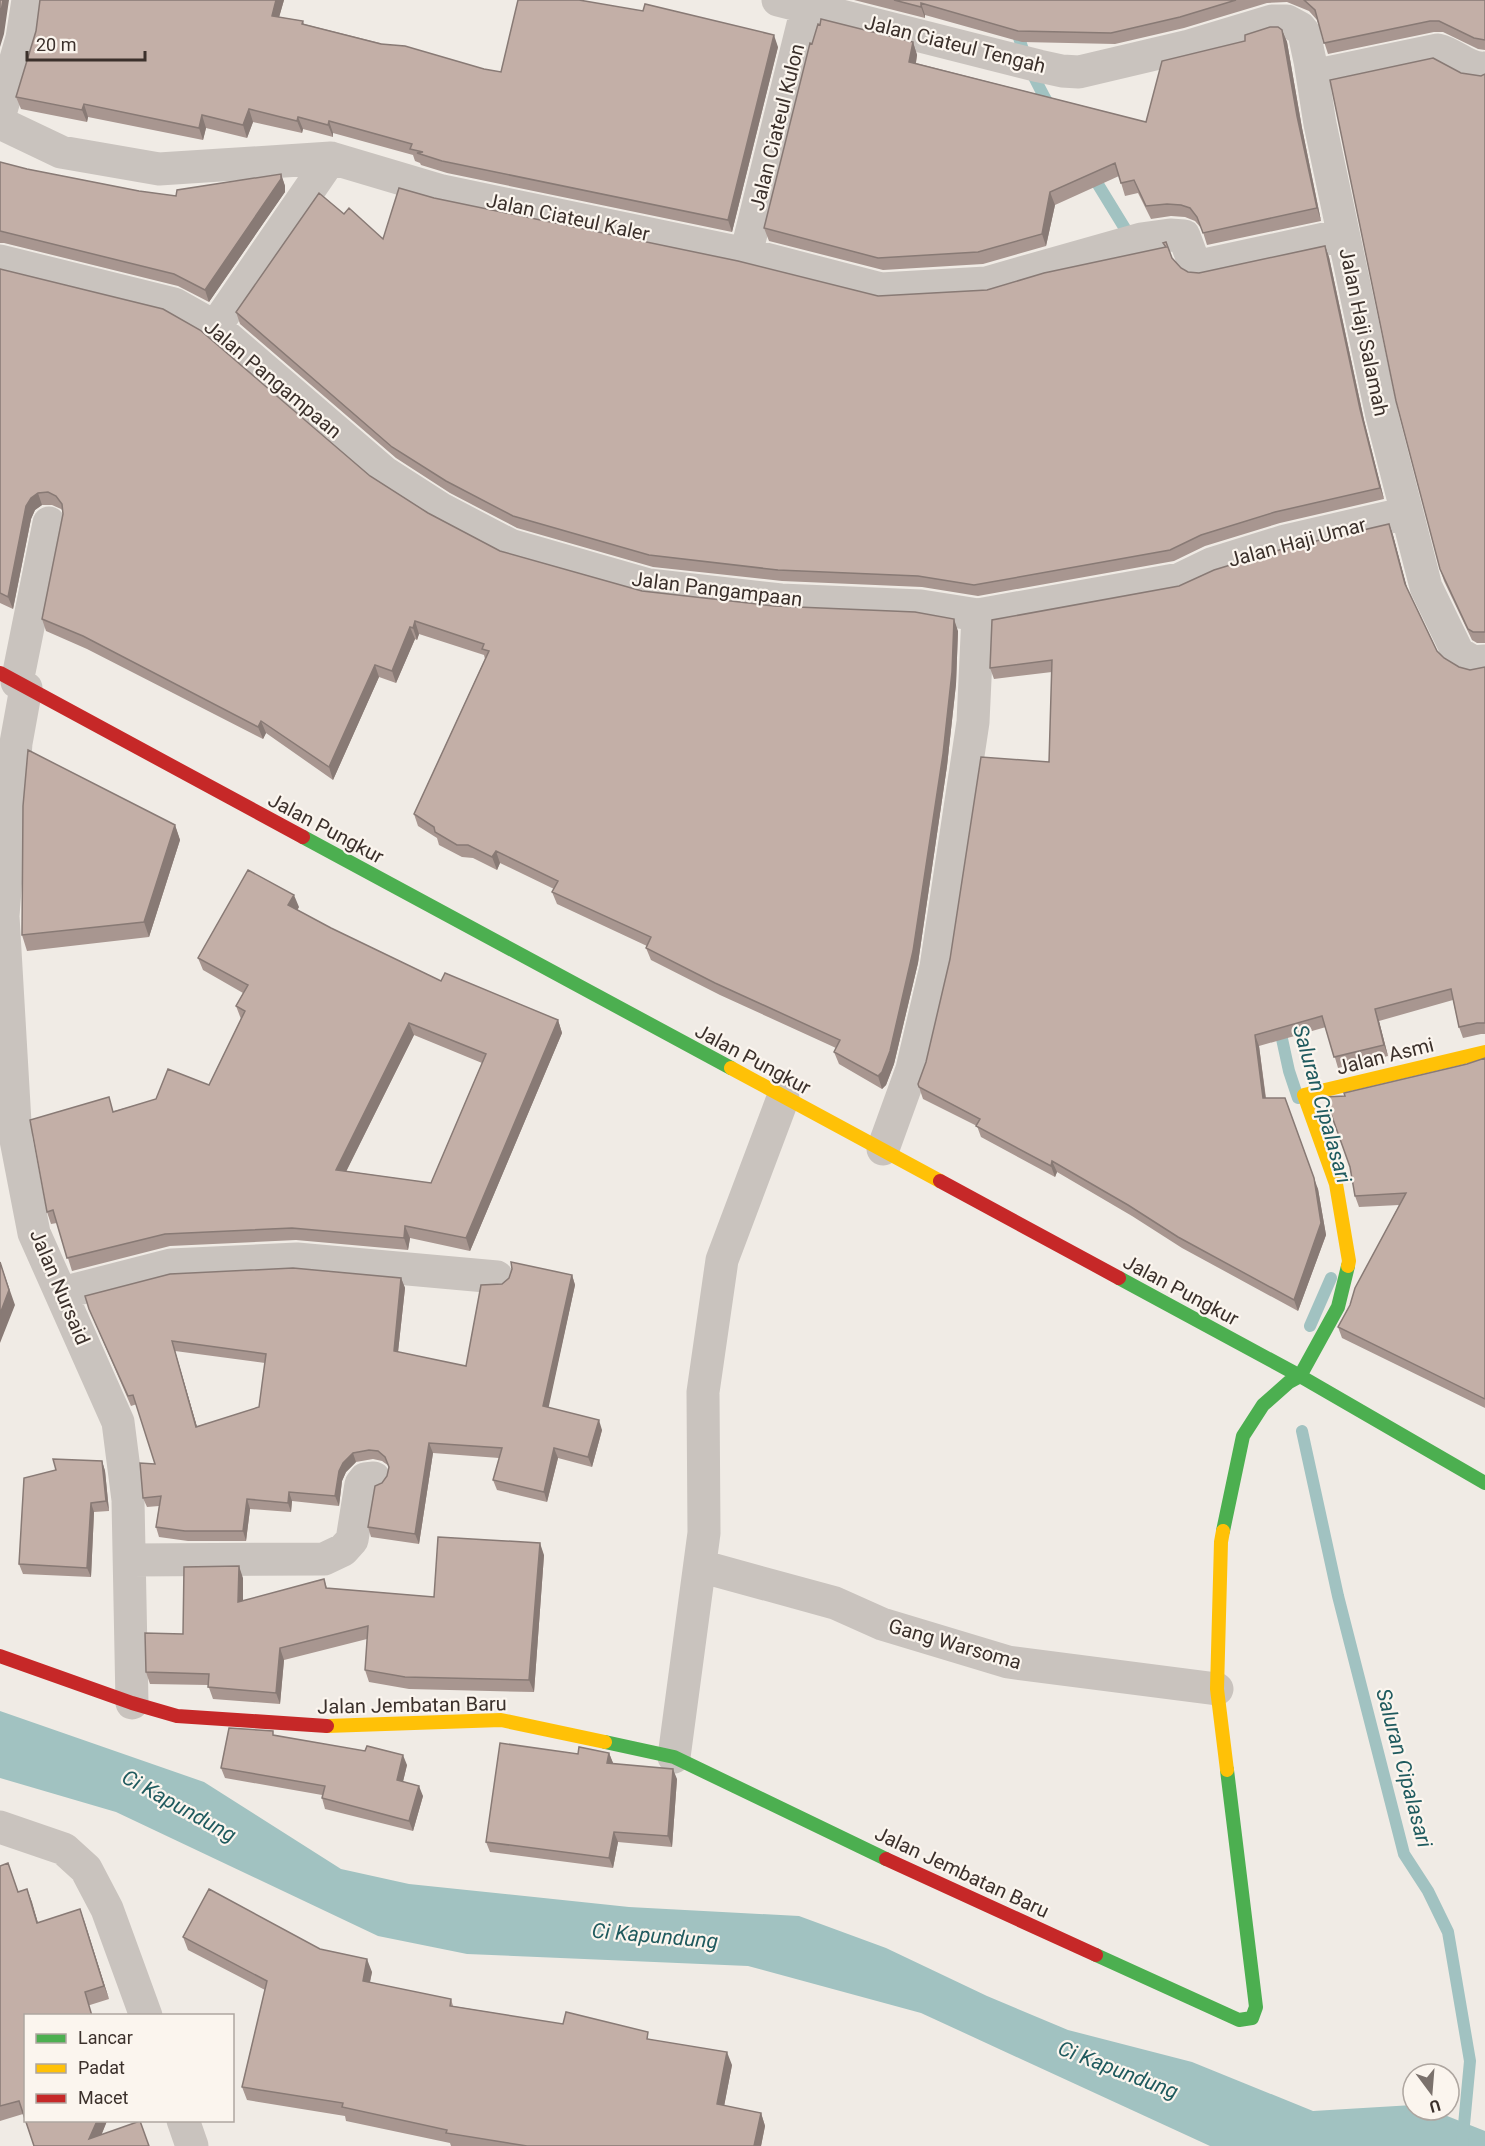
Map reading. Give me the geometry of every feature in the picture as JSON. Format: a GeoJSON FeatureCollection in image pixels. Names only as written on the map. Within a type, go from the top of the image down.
{"type":"FeatureCollection","features":[{"type":"Feature","properties":{"kind":"street"},"geometry":{"type":"LineString","coordinates":[[0,114],[22,38],[28,0]]}},
{"type":"Feature","properties":{"kind":"street","name":"Jalan Ciateul Tengah"},"geometry":{"type":"LineString","coordinates":[[798,2],[1037,65],[1079,72],[1189,46],[1272,21],[1287,21],[1295,24],[1304,33],[1343,235]]}},
{"type":"Feature","properties":{"kind":"street","name":"Jalan Ciateul Kulon"},"geometry":{"type":"LineString","coordinates":[[746,254],[798,2]]}},
{"type":"Feature","properties":{"kind":"street"},"geometry":{"type":"LineString","coordinates":[[1313,76],[1438,50],[1450,53],[1468,66],[1476,69],[1485,68]]}},
{"type":"Feature","properties":{"kind":"street","name":"Jalan Ciateul Kaler"},"geometry":{"type":"LineString","coordinates":[[0,123],[61,152],[159,169],[331,158],[442,192],[746,254],[881,289],[986,283],[1126,243]]}},
{"type":"Feature","properties":{"kind":"street"},"geometry":{"type":"LineString","coordinates":[[215,327],[331,158]]}},
{"type":"Feature","properties":{"kind":"street","name":"Jalan Haji Salamah"},"geometry":{"type":"LineString","coordinates":[[1126,243],[1183,235],[1194,263],[1200,266],[1343,235],[1382,417],[1407,513]]}},
{"type":"Feature","properties":{"kind":"street","name":"Jalan Pangampaan"},"geometry":{"type":"LineString","coordinates":[[0,261],[174,304],[215,327],[385,473],[441,509],[510,545],[650,585],[781,600],[921,606],[978,615]]}},
{"type":"Feature","properties":{"kind":"street"},"geometry":{"type":"LineString","coordinates":[[1407,513],[1426,587],[1458,653],[1473,662],[1485,661]]}},
{"type":"Feature","properties":{"kind":"street","name":"Jalan Haji Umar"},"geometry":{"type":"LineString","coordinates":[[978,615],[1180,579],[1205,568],[1285,541],[1407,513]]}},
{"type":"Feature","properties":{"kind":"street","name":"Jalan Nursaid"},"geometry":{"type":"LineString","coordinates":[[49,523],[14,681],[16,743],[3,916],[9,1149],[34,1233],[118,1422],[128,1500],[131,1560],[132,1703]]}},
{"type":"Feature","properties":{"kind":"street"},"geometry":{"type":"LineString","coordinates":[[883,1149],[912,1069],[936,967],[973,722],[978,615]]}},
{"type":"Feature","properties":{"kind":"street","name":"Jalan Pungkur"},"geometry":{"type":"LineString","coordinates":[[14,681],[1300,1376],[1485,1483]]}},
{"type":"Feature","properties":{"kind":"street","name":"Jalan Asmi"},"geometry":{"type":"LineString","coordinates":[[1300,1376],[1338,1307],[1349,1261],[1336,1184],[1304,1095],[1485,1052]]}},
{"type":"Feature","properties":{"kind":"street"},"geometry":{"type":"LineString","coordinates":[[674,1757],[704,1533],[703,1392],[722,1260],[783,1098]]}},
{"type":"Feature","properties":{"kind":"street"},"geometry":{"type":"LineString","coordinates":[[62,1293],[171,1265],[297,1259],[498,1277]]}},
{"type":"Feature","properties":{"kind":"street","name":"Jalan Jembatan Baru"},"geometry":{"type":"LineString","coordinates":[[0,1656],[132,1703],[177,1716],[336,1728],[501,1720],[674,1757],[846,1841],[1239,2020],[1251,2018],[1256,2007],[1217,1689],[1221,1542],[1243,1436],[1263,1405],[1289,1382],[1300,1376]]}},
{"type":"Feature","properties":{"kind":"street"},"geometry":{"type":"LineString","coordinates":[[131,1560],[324,1559],[343,1550],[352,1540],[361,1484],[365,1479],[374,1478]]}},
{"type":"Feature","properties":{"kind":"street","name":"Gang Warsoma"},"geometry":{"type":"LineString","coordinates":[[700,1566],[835,1603],[882,1624],[1008,1662],[1217,1689]]}},
{"type":"Feature","properties":{"kind":"street"},"geometry":{"type":"LineString","coordinates":[[0,1827],[64,1849],[86,1869],[107,1909],[145,2014]]}},
{"type":"Feature","properties":{"kind":"street"},"geometry":{"type":"LineString","coordinates":[[183,2122],[192,2146]]}},
{"type":"Feature","properties":{"kind":"water","name":"Ci Kapundung"},"geometry":{"type":"Polygon","coordinates":[[[0,1711],[204,1782],[341,1869],[409,1884],[629,1907],[799,1916],[886,1948],[987,1996],[1068,2030],[1192,2062],[1313,2111],[1401,2106],[1401,2122],[1461,2121],[1485,2131],[1485,2146],[1210,2146],[921,2013],[748,1966],[467,1954],[378,1936],[116,1812],[0,1778],[0,1711]]]}},
{"type":"Feature","properties":{"kind":"building"},"geometry":{"type":"Polygon","coordinates":[[[0,0],[3,0],[0,17],[0,0]]]}},
{"type":"Feature","properties":{"kind":"building"},"geometry":{"type":"Polygon","coordinates":[[[40,0],[276,0],[272,16],[303,21],[302,24],[381,44],[405,46],[501,72],[518,0],[579,0],[643,11],[645,4],[774,35],[728,220],[442,161],[417,153],[423,152],[410,149],[412,144],[329,121],[328,125],[298,117],[297,121],[249,109],[243,125],[202,115],[199,128],[84,104],[82,110],[16,97],[36,31],[40,0]]]}},
{"type":"Feature","properties":{"kind":"building"},"geometry":{"type":"Polygon","coordinates":[[[894,0],[1236,0],[1180,17],[1111,33],[1018,31],[921,3],[921,7],[894,0]]]}},
{"type":"Feature","properties":{"kind":"building"},"geometry":{"type":"Polygon","coordinates":[[[1304,0],[1485,0],[1485,40],[1474,38],[1439,21],[1430,21],[1324,43],[1315,10],[1304,0]]]}},
{"type":"Feature","properties":{"kind":"building"},"geometry":{"type":"Polygon","coordinates":[[[821,19],[913,42],[909,62],[1146,122],[1162,61],[1245,41],[1245,35],[1270,27],[1278,27],[1282,30],[1297,116],[1317,208],[1203,233],[1197,217],[1190,208],[1167,204],[1146,206],[1134,180],[1121,183],[1115,163],[1050,192],[1042,234],[978,252],[878,258],[764,228],[810,43],[812,44],[821,19]]]}},
{"type":"Feature","properties":{"kind":"building"},"geometry":{"type":"Polygon","coordinates":[[[1433,58],[1461,73],[1481,76],[1485,74],[1485,632],[1473,632],[1468,629],[1440,569],[1396,401],[1330,80],[1433,58]]]}},
{"type":"Feature","properties":{"kind":"building"},"geometry":{"type":"Polygon","coordinates":[[[0,162],[139,191],[176,196],[177,190],[281,174],[281,179],[205,290],[174,274],[0,231],[0,162]]]}},
{"type":"Feature","properties":{"kind":"building"},"geometry":{"type":"Polygon","coordinates":[[[399,188],[434,198],[738,261],[878,296],[987,290],[1044,273],[1166,247],[1163,243],[1166,242],[1172,258],[1181,268],[1188,272],[1199,273],[1325,246],[1360,409],[1380,488],[1275,512],[1201,535],[1170,550],[974,585],[918,576],[778,570],[649,555],[513,516],[446,481],[392,447],[236,312],[319,193],[344,214],[349,208],[383,239],[399,188]]]}},
{"type":"Feature","properties":{"kind":"building"},"geometry":{"type":"Polygon","coordinates":[[[0,269],[163,309],[200,330],[370,476],[428,513],[500,551],[642,591],[774,606],[915,612],[954,619],[952,672],[943,754],[913,951],[890,1051],[882,1072],[878,1076],[834,1052],[840,1040],[715,983],[646,948],[651,937],[552,892],[558,881],[496,851],[492,857],[468,845],[457,845],[435,832],[434,827],[414,814],[489,651],[482,649],[484,644],[415,621],[413,628],[410,627],[392,671],[375,665],[329,767],[261,721],[258,727],[83,636],[42,619],[63,514],[62,504],[56,496],[48,492],[38,493],[26,506],[8,597],[0,593],[0,269]]]}},
{"type":"Feature","properties":{"kind":"building"},"geometry":{"type":"Polygon","coordinates":[[[1389,524],[1405,584],[1437,651],[1459,667],[1470,670],[1485,667],[1485,1023],[1459,1027],[1451,989],[1375,1009],[1384,1045],[1334,1057],[1322,1016],[1255,1035],[1263,1098],[1285,1098],[1314,1178],[1321,1223],[1294,1300],[1178,1237],[1052,1161],[1051,1166],[976,1126],[980,1119],[919,1087],[918,1084],[926,1062],[950,959],[981,757],[1049,762],[1052,660],[990,668],[992,620],[1179,586],[1214,570],[1286,548],[1389,524]]]}},
{"type":"Feature","properties":{"kind":"building"},"geometry":{"type":"Polygon","coordinates":[[[28,750],[175,825],[144,922],[22,935],[23,806],[28,750]]]}},
{"type":"Feature","properties":{"kind":"building"},"geometry":{"type":"Polygon","coordinates":[[[248,870],[294,895],[288,905],[331,928],[441,981],[445,973],[558,1020],[466,1238],[405,1226],[404,1238],[292,1228],[165,1234],[67,1258],[53,1210],[47,1212],[30,1120],[109,1097],[113,1112],[156,1099],[168,1069],[209,1085],[245,1011],[236,1006],[248,985],[198,958],[248,870]],[[409,1023],[336,1170],[431,1183],[486,1054],[409,1023]]]}},
{"type":"Feature","properties":{"kind":"building"},"geometry":{"type":"Polygon","coordinates":[[[1485,1058],[1485,1399],[1338,1327],[1350,1305],[1355,1288],[1406,1193],[1355,1196],[1350,1167],[1325,1097],[1345,1096],[1344,1093],[1485,1058]]]}},
{"type":"Feature","properties":{"kind":"building"},"geometry":{"type":"Polygon","coordinates":[[[0,1262],[9,1290],[0,1314],[0,1262]]]}},
{"type":"Feature","properties":{"kind":"building"},"geometry":{"type":"Polygon","coordinates":[[[511,1262],[572,1275],[543,1406],[599,1420],[588,1457],[554,1448],[544,1492],[493,1480],[502,1448],[429,1443],[415,1534],[368,1527],[375,1486],[382,1483],[389,1467],[385,1457],[378,1451],[369,1450],[353,1453],[343,1463],[339,1471],[335,1496],[289,1492],[288,1503],[247,1499],[243,1531],[185,1531],[156,1527],[161,1496],[143,1498],[140,1463],[155,1464],[133,1395],[128,1396],[85,1296],[170,1274],[293,1268],[401,1278],[394,1351],[466,1366],[481,1285],[502,1284],[509,1278],[512,1269],[511,1262]],[[172,1341],[196,1427],[259,1407],[266,1354],[172,1341]]]}},
{"type":"Feature","properties":{"kind":"building"},"geometry":{"type":"Polygon","coordinates":[[[53,1459],[102,1461],[106,1501],[91,1503],[87,1568],[19,1564],[24,1478],[56,1470],[53,1459]]]}},
{"type":"Feature","properties":{"kind":"building"},"geometry":{"type":"Polygon","coordinates":[[[438,1537],[540,1543],[529,1680],[405,1677],[365,1670],[368,1626],[280,1648],[276,1693],[208,1687],[209,1674],[146,1672],[145,1633],[183,1634],[184,1567],[239,1566],[238,1602],[324,1579],[326,1588],[434,1597],[438,1537]]]}},
{"type":"Feature","properties":{"kind":"building"},"geometry":{"type":"Polygon","coordinates":[[[229,1728],[273,1731],[273,1735],[365,1751],[367,1746],[403,1755],[397,1780],[419,1786],[409,1821],[322,1798],[325,1786],[221,1768],[229,1728]]]}},
{"type":"Feature","properties":{"kind":"building"},"geometry":{"type":"Polygon","coordinates":[[[500,1743],[578,1754],[579,1747],[609,1753],[607,1763],[673,1769],[668,1836],[614,1832],[609,1858],[486,1842],[500,1743]]]}},
{"type":"Feature","properties":{"kind":"building"},"geometry":{"type":"Polygon","coordinates":[[[8,1863],[18,1892],[27,1889],[37,1923],[80,1909],[104,1986],[85,1992],[91,2014],[24,2014],[24,2116],[19,2101],[0,2106],[0,1866],[8,1863]]]}},
{"type":"Feature","properties":{"kind":"building"},"geometry":{"type":"Polygon","coordinates":[[[209,1889],[320,1949],[367,1959],[363,1981],[451,1999],[450,2006],[563,2024],[566,2012],[648,2032],[647,2039],[727,2052],[717,2104],[761,2113],[754,2146],[527,2146],[446,2133],[447,2130],[342,2107],[343,2103],[242,2087],[267,1981],[183,1937],[209,1889]]]}},
{"type":"Feature","properties":{"kind":"building"},"geometry":{"type":"Polygon","coordinates":[[[26,2122],[97,2122],[89,2139],[140,2122],[149,2146],[34,2146],[26,2122]]]}},
{"type":"Feature","properties":{"kind":"waterway","name":"Saluran Cipalasari"},"geometry":{"type":"LineString","coordinates":[[1012,0],[1017,29],[1026,57],[1052,110]]}},
{"type":"Feature","properties":{"kind":"waterway","name":"Saluran Cipalasari"},"geometry":{"type":"LineString","coordinates":[[1091,173],[1132,240]]}},
{"type":"Feature","properties":{"kind":"waterway","name":"Saluran Cipalasari"},"geometry":{"type":"LineString","coordinates":[[1279,1025],[1289,1071],[1298,1098]]}},
{"type":"Feature","properties":{"kind":"waterway","name":"Saluran Cipalasari"},"geometry":{"type":"LineString","coordinates":[[1310,1326],[1331,1278]]}},
{"type":"Feature","properties":{"kind":"waterway","name":"Saluran Cipalasari"},"geometry":{"type":"LineString","coordinates":[[1302,1431],[1338,1596],[1404,1854],[1428,1891],[1448,1932],[1470,2061],[1462,2146]]}},
{"type":"Feature","properties":{"kind":"traffic: fast"},"geometry":{"type":"LineString","coordinates":[[303,837],[731,1068]]}},
{"type":"Feature","properties":{"kind":"traffic: fast"},"geometry":{"type":"LineString","coordinates":[[1223,1531],[1243,1436],[1263,1405],[1289,1382],[1300,1376],[1338,1307],[1348,1266]]}},
{"type":"Feature","properties":{"kind":"traffic: fast"},"geometry":{"type":"LineString","coordinates":[[1119,1278],[1300,1376],[1485,1483]]}},
{"type":"Feature","properties":{"kind":"traffic: fast"},"geometry":{"type":"LineString","coordinates":[[605,1742],[674,1757],[886,1859]]}},
{"type":"Feature","properties":{"kind":"traffic: fast"},"geometry":{"type":"LineString","coordinates":[[1096,1955],[1239,2020],[1252,2018],[1256,2007],[1227,1770]]}},
{"type":"Feature","properties":{"kind":"traffic: slow"},"geometry":{"type":"LineString","coordinates":[[1348,1266],[1336,1184],[1304,1095],[1485,1052]]}},
{"type":"Feature","properties":{"kind":"traffic: slow"},"geometry":{"type":"LineString","coordinates":[[731,1068],[940,1181]]}},
{"type":"Feature","properties":{"kind":"traffic: slow"},"geometry":{"type":"LineString","coordinates":[[1223,1531],[1217,1689],[1227,1770]]}},
{"type":"Feature","properties":{"kind":"traffic: slow"},"geometry":{"type":"LineString","coordinates":[[327,1726],[501,1720],[605,1742]]}},
{"type":"Feature","properties":{"kind":"traffic: jam"},"geometry":{"type":"LineString","coordinates":[[0,673],[303,837]]}},
{"type":"Feature","properties":{"kind":"traffic: jam"},"geometry":{"type":"LineString","coordinates":[[940,1181],[1119,1278]]}},
{"type":"Feature","properties":{"kind":"traffic: jam"},"geometry":{"type":"LineString","coordinates":[[0,1656],[132,1703],[177,1716],[327,1726]]}},
{"type":"Feature","properties":{"kind":"traffic: jam"},"geometry":{"type":"LineString","coordinates":[[886,1859],[1096,1955]]}}]}
